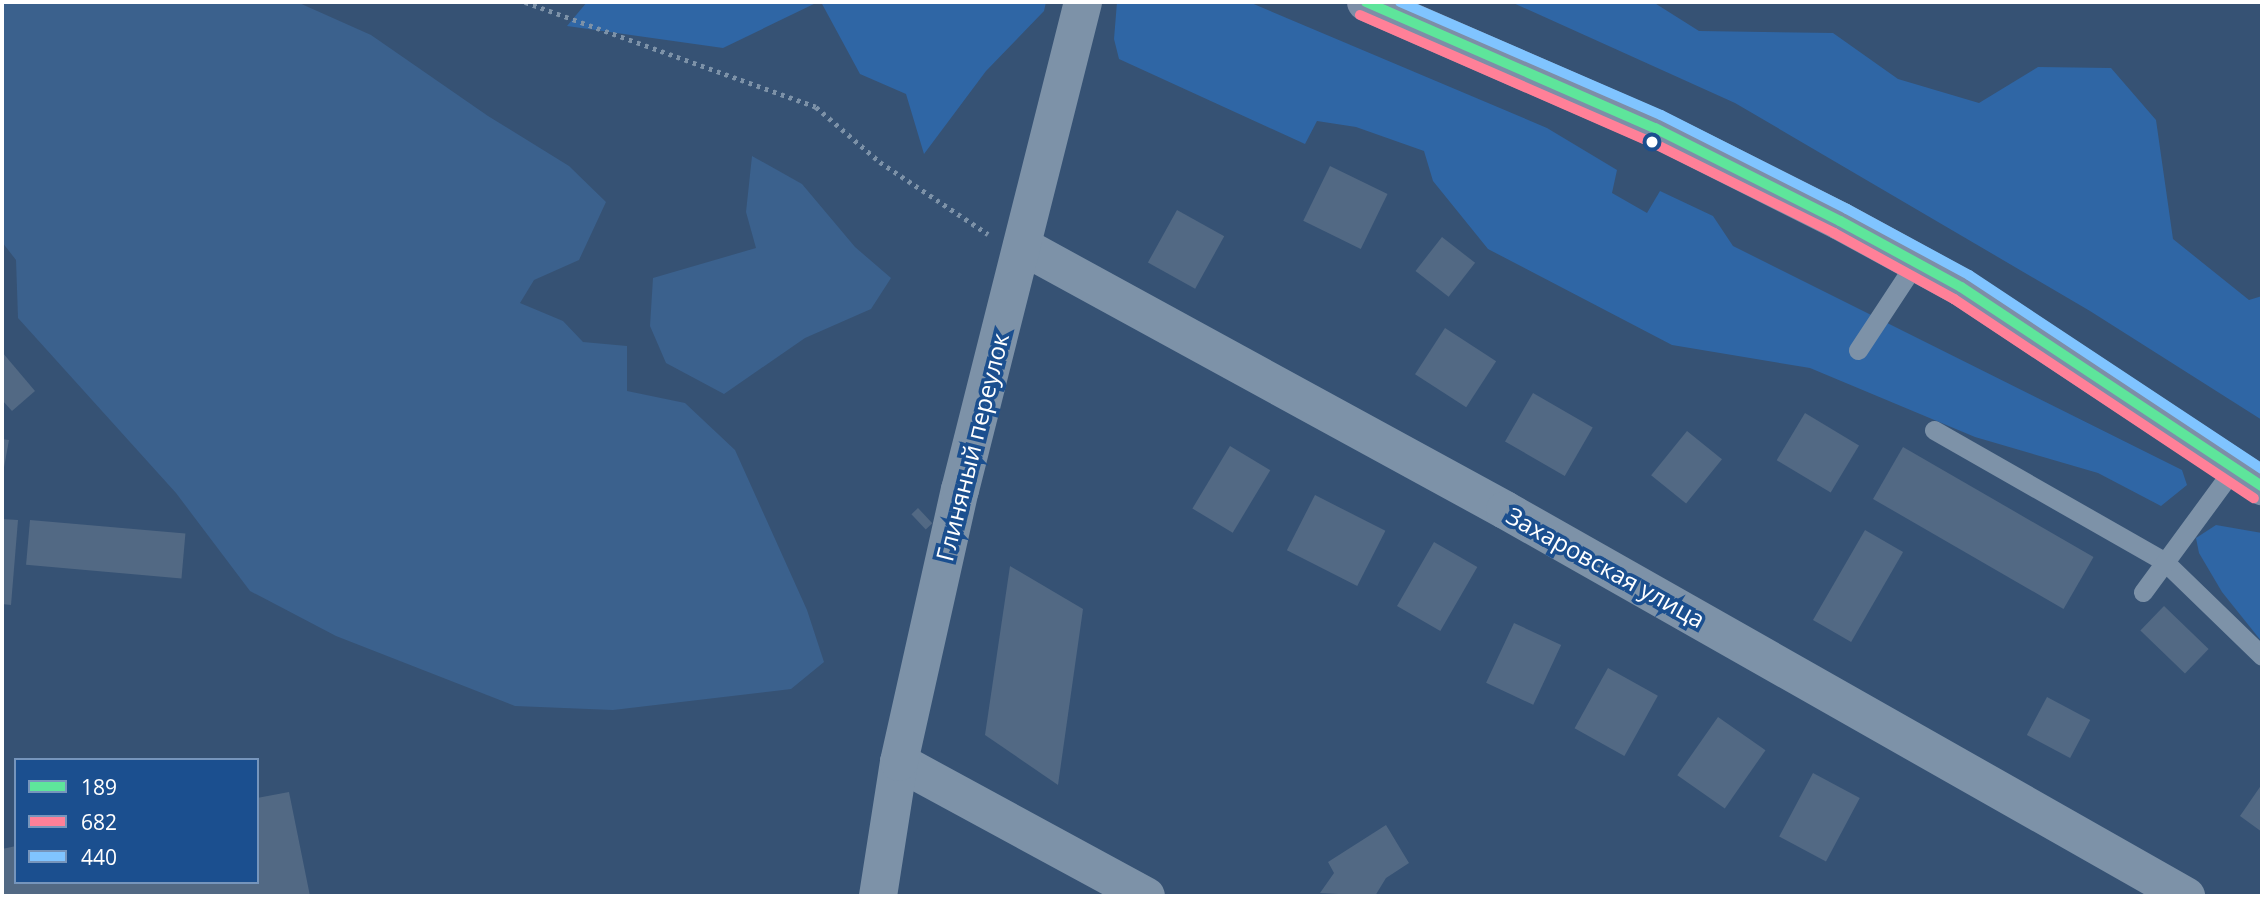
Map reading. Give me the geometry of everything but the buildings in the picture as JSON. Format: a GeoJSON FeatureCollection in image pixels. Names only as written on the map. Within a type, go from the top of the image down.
{"type":"FeatureCollection","features":[{"type":"Feature","properties":{"kind":"main road"},"geometry":{"type":"LineString","coordinates":[[1366,2],[1667,133],[1916,262],[1961,287],[2248,477]]}},
{"type":"Feature","properties":{"kind":"street","name":"Глиняный переулок"},"geometry":{"type":"LineString","coordinates":[[878,896],[899,762],[1018,261],[1083,2]]}},
{"type":"Feature","properties":{"kind":"street","name":"Захаровская улица"},"geometry":{"type":"LineString","coordinates":[[1018,261],[1505,510],[2186,896]]}},
{"type":"Feature","properties":{"kind":"street"},"geometry":{"type":"LineString","coordinates":[[899,762],[1146,896]]}},
{"type":"Feature","properties":{"kind":"lane"},"geometry":{"type":"LineString","coordinates":[[1858,350],[1916,262]]}},
{"type":"Feature","properties":{"kind":"lane"},"geometry":{"type":"LineString","coordinates":[[1934,430],[2165,562],[2262,656]]}},
{"type":"Feature","properties":{"kind":"lane"},"geometry":{"type":"LineString","coordinates":[[2143,592],[2165,562],[2248,477]]}},
{"type":"Feature","properties":{"kind":"path"},"geometry":{"type":"LineString","coordinates":[[525,2],[816,107],[880,162],[988,233],[1000,265],[1018,261]]}},
{"type":"Feature","properties":{"kind":"shaded area"},"geometry":{"type":"Polygon","coordinates":[[[2,2],[297,2],[371,35],[488,116],[569,166],[606,202],[579,260],[534,280],[520,303],[563,321],[583,342],[627,346],[627,391],[685,403],[735,450],[807,610],[824,662],[791,689],[613,710],[515,706],[336,636],[250,591],[176,493],[18,318],[16,260],[2,242],[2,2]]]}},
{"type":"Feature","properties":{"kind":"shaded area"},"geometry":{"type":"Polygon","coordinates":[[[587,2],[818,2],[723,48],[567,26],[587,2]]]}},
{"type":"Feature","properties":{"kind":"shaded area"},"geometry":{"type":"Polygon","coordinates":[[[821,2],[1046,2],[1044,11],[986,71],[924,154],[906,94],[860,74],[821,2]]]}},
{"type":"Feature","properties":{"kind":"shaded area"},"geometry":{"type":"Polygon","coordinates":[[[1117,2],[1249,2],[1547,128],[1617,170],[1612,193],[1647,213],[1660,191],[1713,216],[1733,246],[2182,470],[2187,485],[2161,506],[2098,473],[1975,437],[1810,368],[1672,345],[1488,249],[1433,181],[1424,151],[1356,127],[1317,121],[1305,144],[1119,59],[1114,39],[1117,2]]]}},
{"type":"Feature","properties":{"kind":"shaded area"},"geometry":{"type":"Polygon","coordinates":[[[1511,2],[1653,2],[1699,31],[1833,33],[1898,79],[1979,103],[2038,67],[2111,68],[2156,120],[2173,239],[2249,300],[2262,296],[2262,420],[2090,311],[1735,103],[1511,2]]]}},
{"type":"Feature","properties":{"kind":"shaded area"},"geometry":{"type":"Polygon","coordinates":[[[752,156],[802,184],[855,247],[891,278],[871,309],[805,338],[724,394],[666,363],[650,326],[653,278],[756,248],[746,212],[752,156]]]}},
{"type":"Feature","properties":{"kind":"shaded area"},"geometry":{"type":"Polygon","coordinates":[[[2216,525],[2262,533],[2262,642],[2222,592],[2199,553],[2196,538],[2216,525]]]}},
{"type":"Feature","properties":{"kind":"transit line","name":"189"},"geometry":{"type":"LineString","coordinates":[[1366,2],[1655,128],[1840,221],[1961,287],[2262,486]]}},
{"type":"Feature","properties":{"kind":"transit line","name":"440"},"geometry":{"type":"LineString","coordinates":[[1400,2],[1661,115],[1847,209],[1969,275],[2262,469]]}},
{"type":"Feature","properties":{"kind":"transit line","name":"682"},"geometry":{"type":"LineString","coordinates":[[1360,15],[1649,141],[1834,233],[1954,299],[2254,498]]}}]}
